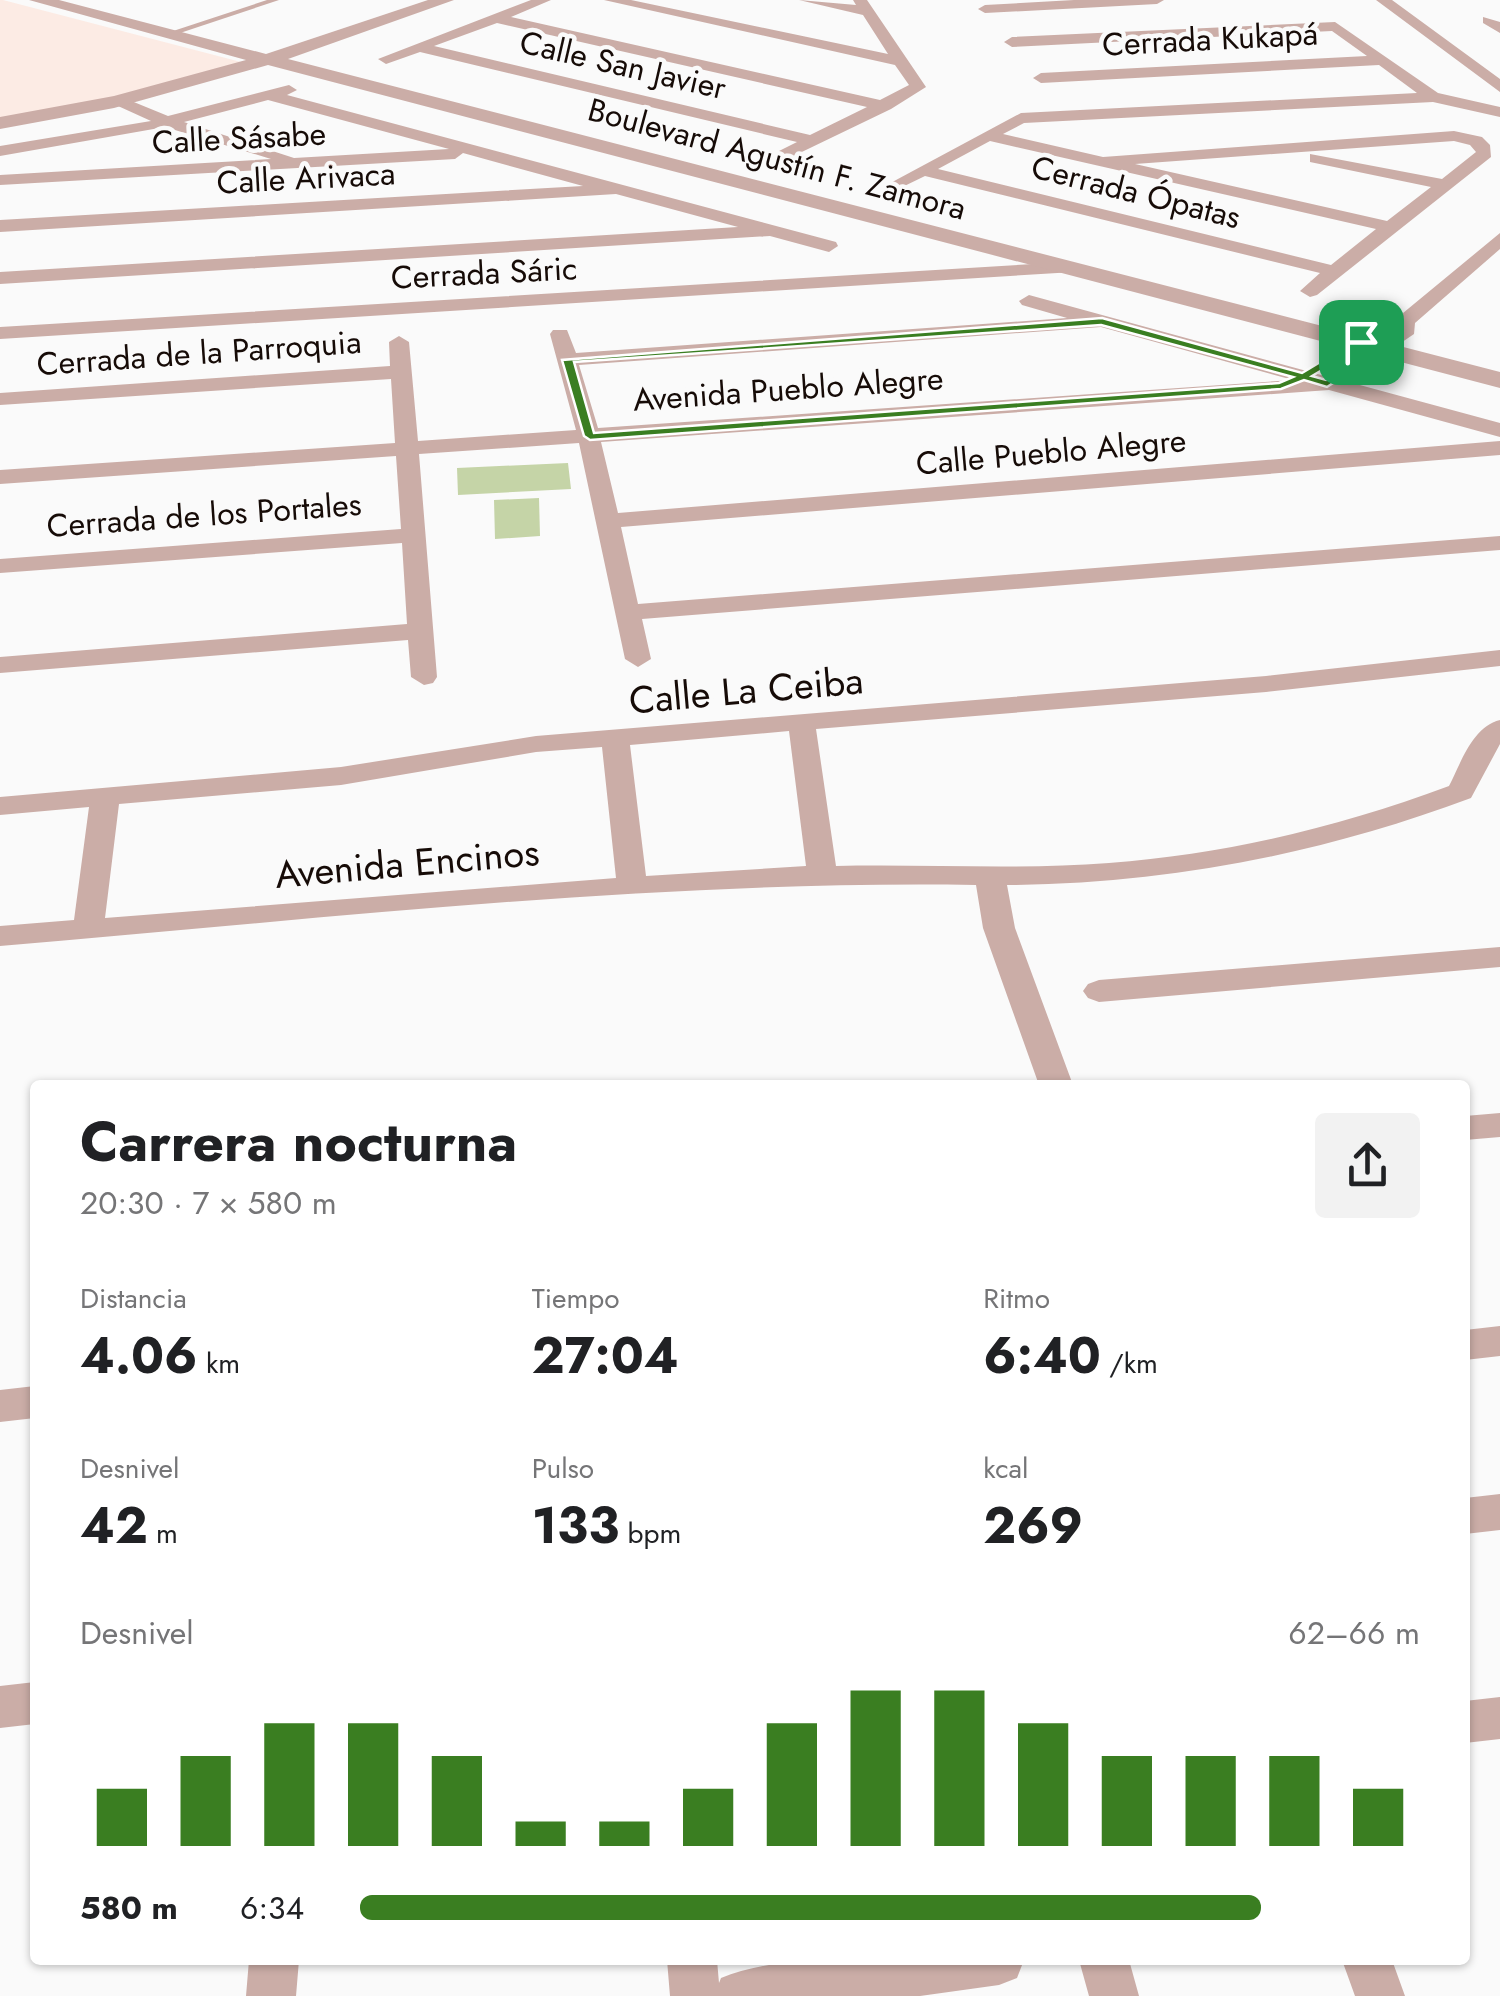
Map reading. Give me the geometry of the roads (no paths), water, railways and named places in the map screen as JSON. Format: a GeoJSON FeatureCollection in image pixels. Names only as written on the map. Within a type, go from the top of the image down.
{"type":"FeatureCollection","features":[{"type":"Feature","properties":{"kind":"street","name":"Boulevard Agustín F. Zamora"},"geometry":{"type":"LineString","coordinates":[[38,0],[1067,268],[1391,332],[1500,380]]}},
{"type":"Feature","properties":{"kind":"street","name":"Boulevard Agustín F. Zamora"},"geometry":{"type":"LineString","coordinates":[[101,0],[1176,272]]}},
{"type":"Feature","properties":{"kind":"street"},"geometry":{"type":"LineString","coordinates":[[0,123],[124,102],[268,60],[445,0]]}},
{"type":"Feature","properties":{"kind":"street","name":"Calle San Javier"},"geometry":{"type":"LineString","coordinates":[[386,59],[544,0]]}},
{"type":"Feature","properties":{"kind":"street"},"geometry":{"type":"LineString","coordinates":[[611,0],[904,62]]}},
{"type":"Feature","properties":{"kind":"street"},"geometry":{"type":"LineString","coordinates":[[781,157],[918,87],[864,6],[806,0]]}},
{"type":"Feature","properties":{"kind":"street"},"geometry":{"type":"LineString","coordinates":[[990,14],[1157,0]]}},
{"type":"Feature","properties":{"kind":"street"},"geometry":{"type":"LineString","coordinates":[[1383,0],[1500,87]]}},
{"type":"Feature","properties":{"kind":"street"},"geometry":{"type":"LineString","coordinates":[[990,14],[1041,78]]}},
{"type":"Feature","properties":{"kind":"street"},"geometry":{"type":"LineString","coordinates":[[495,18],[885,106]]}},
{"type":"Feature","properties":{"kind":"street"},"geometry":{"type":"LineString","coordinates":[[1500,18],[1488,21],[1500,29]]}},
{"type":"Feature","properties":{"kind":"street","name":"Cerrada Kukapá"},"geometry":{"type":"LineString","coordinates":[[1041,78],[1335,26],[1432,97],[1498,120]]}},
{"type":"Feature","properties":{"kind":"street","name":"Calle San Javier"},"geometry":{"type":"LineString","coordinates":[[419,47],[812,141]]}},
{"type":"Feature","properties":{"kind":"street","name":"Cerrada Kukapá"},"geometry":{"type":"LineString","coordinates":[[1041,78],[1383,60]]}},
{"type":"Feature","properties":{"kind":"street","name":"Cerrada Kukapá"},"geometry":{"type":"LineString","coordinates":[[1041,78],[1432,97]]}},
{"type":"Feature","properties":{"kind":"street","name":"Cerrada Kukapá"},"geometry":{"type":"LineString","coordinates":[[1022,118],[1041,78]]}},
{"type":"Feature","properties":{"kind":"street"},"geometry":{"type":"LineString","coordinates":[[0,150],[169,123],[292,89]]}},
{"type":"Feature","properties":{"kind":"street","name":"Cerrada Sáric"},"geometry":{"type":"LineString","coordinates":[[270,96],[829,246]]}},
{"type":"Feature","properties":{"kind":"street","name":"Cerrada Kukapá"},"geometry":{"type":"LineString","coordinates":[[1411,98],[1498,120]]}},
{"type":"Feature","properties":{"kind":"street"},"geometry":{"type":"LineString","coordinates":[[124,102],[169,123],[311,218]]}},
{"type":"Feature","properties":{"kind":"street","name":"Cerrada Ópatas"},"geometry":{"type":"LineString","coordinates":[[892,187],[1022,118]]}},
{"type":"Feature","properties":{"kind":"street"},"geometry":{"type":"LineString","coordinates":[[1330,311],[1301,296],[1485,153],[1476,141],[1498,120]]}},
{"type":"Feature","properties":{"kind":"street","name":"Cerrada Ópatas"},"geometry":{"type":"LineString","coordinates":[[1107,161],[1454,136],[1498,120]]}},
{"type":"Feature","properties":{"kind":"street","name":"Cerrada Ópatas"},"geometry":{"type":"LineString","coordinates":[[988,136],[1390,227]]}},
{"type":"Feature","properties":{"kind":"street","name":"Cerrada Ópatas"},"geometry":{"type":"LineString","coordinates":[[1454,136],[1476,141]]}},
{"type":"Feature","properties":{"kind":"street","name":"Cerrada Ópatas"},"geometry":{"type":"LineString","coordinates":[[1282,150],[1442,184]]}},
{"type":"Feature","properties":{"kind":"street","name":"Calle Sásabe"},"geometry":{"type":"LineString","coordinates":[[0,180],[311,218],[480,153]]}},
{"type":"Feature","properties":{"kind":"street"},"geometry":{"type":"LineString","coordinates":[[725,179],[754,166]]}},
{"type":"Feature","properties":{"kind":"street","name":"Cerrada Ópatas"},"geometry":{"type":"LineString","coordinates":[[924,170],[1334,271]]}},
{"type":"Feature","properties":{"kind":"street","name":"Calle Arivaca"},"geometry":{"type":"LineString","coordinates":[[0,226],[311,218],[616,190]]}},
{"type":"Feature","properties":{"kind":"street","name":"Cerrada Sáric"},"geometry":{"type":"LineString","coordinates":[[0,278],[311,218],[767,231]]}},
{"type":"Feature","properties":{"kind":"street"},"geometry":{"type":"LineString","coordinates":[[1327,384],[1500,240]]}},
{"type":"Feature","properties":{"kind":"street"},"geometry":{"type":"LineString","coordinates":[[971,272],[1001,251]]}},
{"type":"Feature","properties":{"kind":"street","name":"Cerrada Sáric"},"geometry":{"type":"LineString","coordinates":[[0,333],[310,304],[1067,268]]}},
{"type":"Feature","properties":{"kind":"street"},"geometry":{"type":"LineString","coordinates":[[1029,302],[1500,430]]}},
{"type":"Feature","properties":{"kind":"street"},"geometry":{"type":"LineString","coordinates":[[568,360],[1102,322]]}},
{"type":"Feature","properties":{"kind":"street","name":"Avenida Pueblo Alegre"},"geometry":{"type":"LineString","coordinates":[[1281,386],[1391,332]]}},
{"type":"Feature","properties":{"kind":"street"},"geometry":{"type":"LineString","coordinates":[[560,334],[590,436],[638,659]]}},
{"type":"Feature","properties":{"kind":"street","name":"Cerrada de los Portales"},"geometry":{"type":"LineString","coordinates":[[399,342],[410,448],[424,676]]}},
{"type":"Feature","properties":{"kind":"street","name":"Cerrada de la Parroquia"},"geometry":{"type":"LineString","coordinates":[[0,399],[402,372]]}},
{"type":"Feature","properties":{"kind":"street","name":"Avenida Pueblo Alegre"},"geometry":{"type":"LineString","coordinates":[[0,477],[1327,384]]}},
{"type":"Feature","properties":{"kind":"street","name":"Calle Pueblo Alegre"},"geometry":{"type":"LineString","coordinates":[[608,521],[1500,448]]}},
{"type":"Feature","properties":{"kind":"street","name":"Cerrada de los Portales"},"geometry":{"type":"LineString","coordinates":[[0,566],[413,534]]}},
{"type":"Feature","properties":{"kind":"street"},"geometry":{"type":"LineString","coordinates":[[629,612],[1500,543]]}},
{"type":"Feature","properties":{"kind":"street"},"geometry":{"type":"LineString","coordinates":[[0,665],[420,630]]}},
{"type":"Feature","properties":{"kind":"street","name":"Calle La Ceiba"},"geometry":{"type":"LineString","coordinates":[[0,806],[341,776],[536,744],[802,724],[850,716],[919,715],[1266,684],[1500,658]]}},
{"type":"Feature","properties":{"kind":"street"},"geometry":{"type":"LineString","coordinates":[[802,724],[822,874]]}},
{"type":"Feature","properties":{"kind":"street","name":"Avenida Encinos"},"geometry":{"type":"LineString","coordinates":[[0,936],[632,885],[822,874],[990,876],[1175,866],[1331,838],[1461,792],[1483,746],[1500,728]]}},
{"type":"Feature","properties":{"kind":"street"},"geometry":{"type":"LineString","coordinates":[[615,739],[632,885]]}},
{"type":"Feature","properties":{"kind":"street"},"geometry":{"type":"LineString","coordinates":[[88,929],[105,799]]}},
{"type":"Feature","properties":{"kind":"street"},"geometry":{"type":"LineString","coordinates":[[990,876],[999,928],[1054,1080]]}},
{"type":"Feature","properties":{"kind":"street"},"geometry":{"type":"LineString","coordinates":[[1099,991],[1500,957]]}},
{"type":"Feature","properties":{"kind":"street"},"geometry":{"type":"LineString","coordinates":[[1470,1128],[1500,1125]]}},
{"type":"Feature","properties":{"kind":"street"},"geometry":{"type":"LineString","coordinates":[[1470,1344],[1500,1341]]}},
{"type":"Feature","properties":{"kind":"street"},"geometry":{"type":"LineString","coordinates":[[0,1406],[30,1403]]}},
{"type":"Feature","properties":{"kind":"street"},"geometry":{"type":"LineString","coordinates":[[1470,1515],[1500,1512]]}},
{"type":"Feature","properties":{"kind":"street"},"geometry":{"type":"LineString","coordinates":[[0,1707],[30,1704]]}},
{"type":"Feature","properties":{"kind":"street"},"geometry":{"type":"LineString","coordinates":[[1470,1721],[1500,1718]]}},
{"type":"Feature","properties":{"kind":"street"},"geometry":{"type":"LineString","coordinates":[[271,1996],[274,1965]]}},
{"type":"Feature","properties":{"kind":"street"},"geometry":{"type":"LineString","coordinates":[[692,1965],[695,1996]]}},
{"type":"Feature","properties":{"kind":"street"},"geometry":{"type":"LineString","coordinates":[[739,1996],[963,1965]]}},
{"type":"Feature","properties":{"kind":"street"},"geometry":{"type":"LineString","coordinates":[[1105,1965],[1114,1996]]}},
{"type":"Feature","properties":{"kind":"street"},"geometry":{"type":"LineString","coordinates":[[1369,1965],[1380,1996]]}},
{"type":"Feature","properties":{"kind":"lane"},"geometry":{"type":"LineString","coordinates":[[168,34],[275,0]]}}]}
